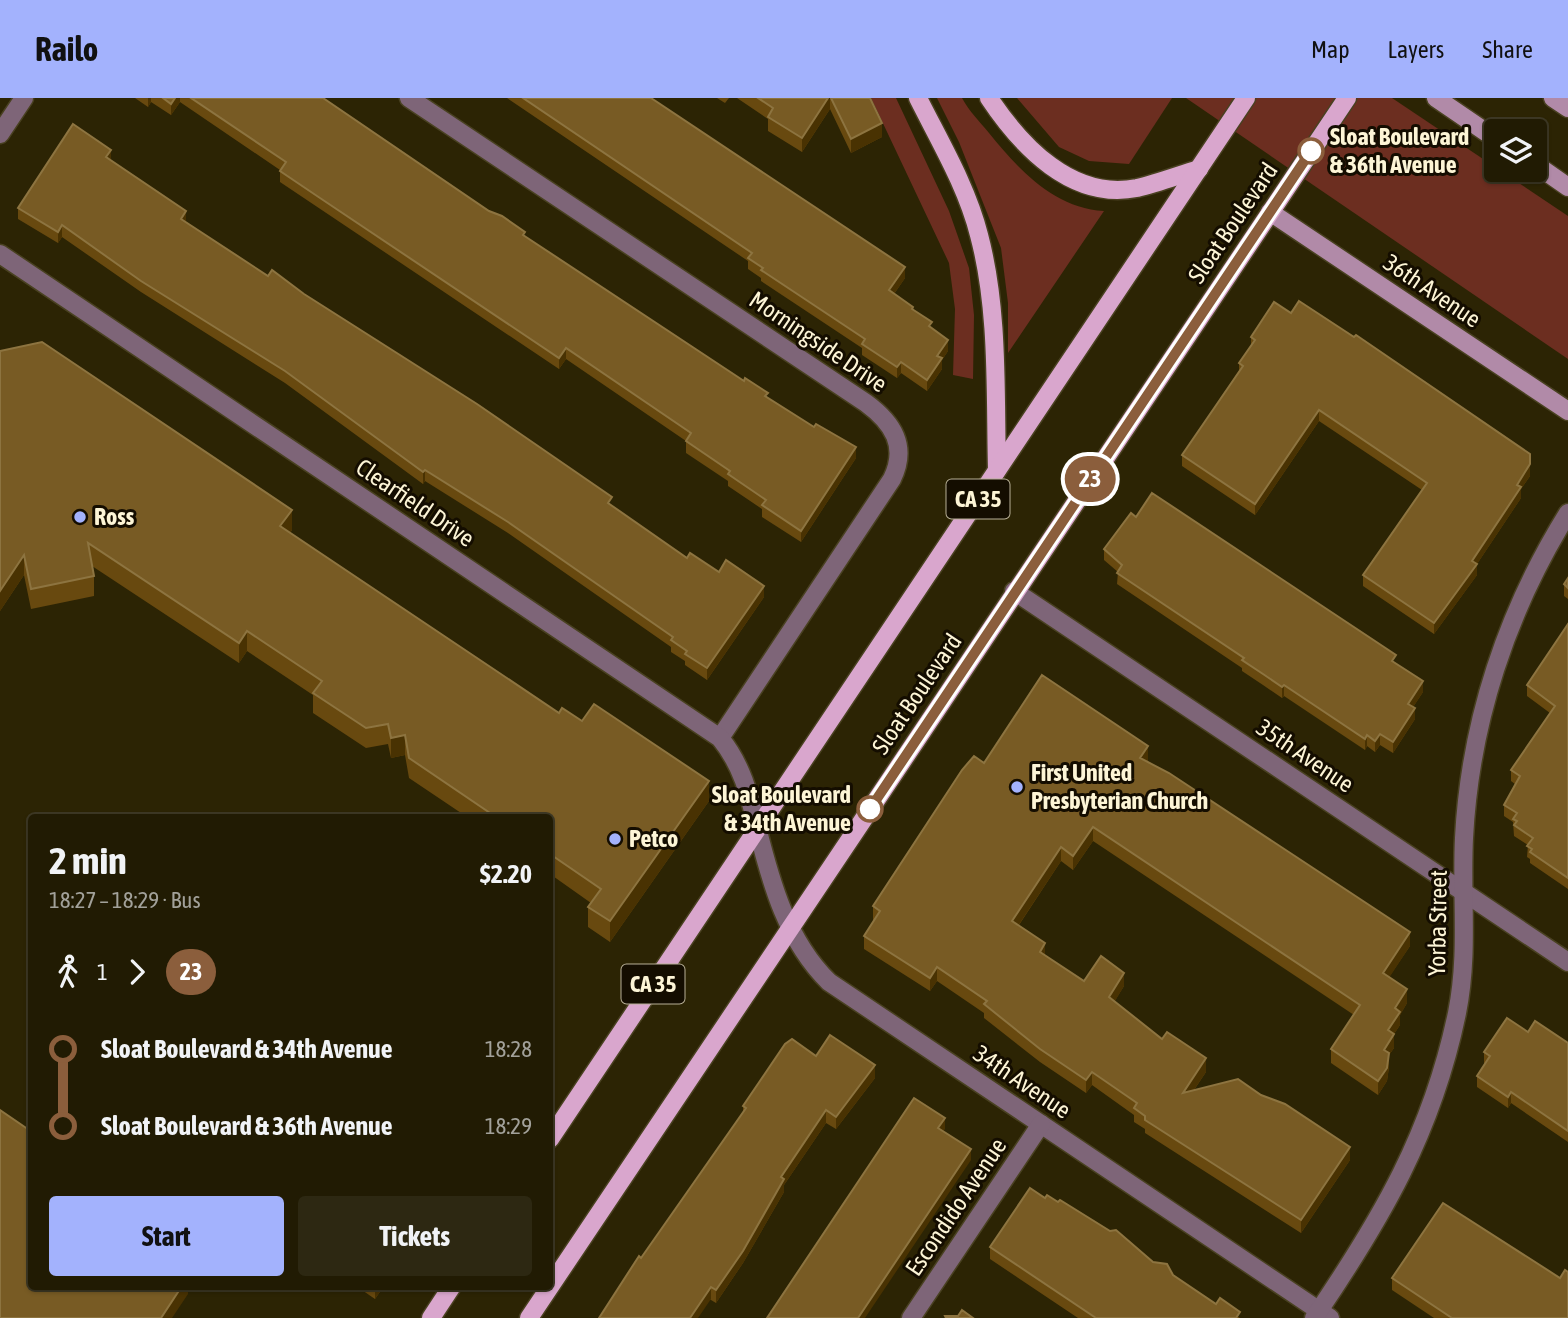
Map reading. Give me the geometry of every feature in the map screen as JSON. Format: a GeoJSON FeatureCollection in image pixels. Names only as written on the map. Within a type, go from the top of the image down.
{"type":"FeatureCollection","features":[{"type":"Feature","properties":{"kind":"main road"},"geometry":{"type":"LineString","coordinates":[[918,98],[952,168],[979,234],[990,300],[997,470]]}},
{"type":"Feature","properties":{"kind":"main road"},"geometry":{"type":"LineString","coordinates":[[989,98],[1003,119],[1045,163],[1069,178],[1091,186],[1136,188],[1199,169]]}},
{"type":"Feature","properties":{"kind":"main road","name":"CA 35"},"geometry":{"type":"LineString","coordinates":[[553,1135],[1247,98]]}},
{"type":"Feature","properties":{"kind":"main road","name":"Sloat Boulevard"},"geometry":{"type":"LineString","coordinates":[[553,1282],[1347,98]]}},
{"type":"Feature","properties":{"kind":"main road"},"geometry":{"type":"LineString","coordinates":[[1436,98],[1484,131]]}},
{"type":"Feature","properties":{"kind":"main road"},"geometry":{"type":"LineString","coordinates":[[1553,98],[1568,108]]}},
{"type":"Feature","properties":{"kind":"main road"},"geometry":{"type":"LineString","coordinates":[[1547,172],[1568,187]]}},
{"type":"Feature","properties":{"kind":"main road","name":"36th Avenue"},"geometry":{"type":"LineString","coordinates":[[1270,212],[1568,411]]}},
{"type":"Feature","properties":{"kind":"main road"},"geometry":{"type":"LineString","coordinates":[[431,1318],[449,1290]]}},
{"type":"Feature","properties":{"kind":"main road","name":"Sloat Boulevard"},"geometry":{"type":"LineString","coordinates":[[529,1318],[548,1290]]}},
{"type":"Feature","properties":{"kind":"street"},"geometry":{"type":"LineString","coordinates":[[0,134],[24,98]]}},
{"type":"Feature","properties":{"kind":"street","name":"Morningside Drive"},"geometry":{"type":"LineString","coordinates":[[410,98],[866,403],[890,424],[897,438],[900,452],[892,479],[720,738]]}},
{"type":"Feature","properties":{"kind":"street","name":"Clearfield Drive"},"geometry":{"type":"LineString","coordinates":[[0,254],[720,738],[735,759],[747,784],[758,829]]}},
{"type":"Feature","properties":{"kind":"street","name":"Yorba Street"},"geometry":{"type":"LineString","coordinates":[[1321,1315],[1394,1194],[1431,1108],[1450,1046],[1463,979],[1468,794],[1489,688],[1520,603],[1568,513]]}},
{"type":"Feature","properties":{"kind":"street","name":"35th Avenue"},"geometry":{"type":"LineString","coordinates":[[1014,591],[1568,962]]}},
{"type":"Feature","properties":{"kind":"street","name":"34th Avenue"},"geometry":{"type":"LineString","coordinates":[[758,829],[775,890],[790,928],[820,973],[838,990],[1041,1124],[1321,1315]]}},
{"type":"Feature","properties":{"kind":"street","name":"Escondido Avenue"},"geometry":{"type":"LineString","coordinates":[[911,1318],[1041,1124]]}},
{"type":"Feature","properties":{"kind":"shaded area"},"geometry":{"type":"Polygon","coordinates":[[[871,98],[896,98],[949,211],[969,268],[974,315],[973,379],[953,375],[955,309],[949,263],[871,98]]]}},
{"type":"Feature","properties":{"kind":"shaded area"},"geometry":{"type":"Polygon","coordinates":[[[937,98],[962,98],[1013,160],[1039,185],[1069,203],[1104,211],[1008,353],[1008,303],[1001,248],[959,142],[937,98]]]}},
{"type":"Feature","properties":{"kind":"shaded area"},"geometry":{"type":"Polygon","coordinates":[[[1017,98],[1172,98],[1129,164],[1089,161],[1059,147],[1017,98]]]}},
{"type":"Feature","properties":{"kind":"shaded area"},"geometry":{"type":"Polygon","coordinates":[[[1186,98],[1392,98],[1484,160],[1484,182],[1517,182],[1568,216],[1568,359],[1186,98]]]}},
{"type":"Feature","properties":{"kind":"building"},"geometry":{"type":"Polygon","coordinates":[[[163,98],[175,98],[171,104],[163,98]]]}},
{"type":"Feature","properties":{"kind":"building"},"geometry":{"type":"Polygon","coordinates":[[[191,98],[323,98],[489,211],[502,216],[525,232],[523,235],[744,381],[745,378],[768,393],[765,396],[814,427],[816,424],[856,447],[801,531],[762,505],[766,500],[686,441],[691,433],[566,348],[559,358],[320,198],[280,171],[286,162],[191,98]]]}},
{"type":"Feature","properties":{"kind":"building"},"geometry":{"type":"Polygon","coordinates":[[[523,98],[651,98],[905,267],[889,290],[932,322],[929,326],[948,340],[937,356],[942,358],[927,380],[901,362],[897,367],[862,344],[865,339],[761,270],[763,268],[748,258],[752,253],[523,98]]]}},
{"type":"Feature","properties":{"kind":"building"},"geometry":{"type":"Polygon","coordinates":[[[758,98],[828,98],[802,138],[768,117],[773,108],[758,98]]]}},
{"type":"Feature","properties":{"kind":"building"},"geometry":{"type":"Polygon","coordinates":[[[831,98],[870,98],[882,123],[851,139],[831,98]]]}},
{"type":"Feature","properties":{"kind":"building"},"geometry":{"type":"Polygon","coordinates":[[[73,124],[111,150],[106,157],[186,211],[181,219],[268,276],[272,270],[304,294],[477,404],[612,497],[608,503],[687,558],[690,553],[719,572],[726,560],[764,586],[707,668],[685,654],[687,651],[671,640],[673,637],[508,522],[425,470],[423,472],[285,371],[141,281],[62,225],[58,232],[18,208],[73,124]]]}},
{"type":"Feature","properties":{"kind":"building"},"geometry":{"type":"Polygon","coordinates":[[[1299,301],[1354,337],[1356,335],[1530,454],[1530,464],[1517,485],[1521,487],[1472,561],[1477,564],[1434,623],[1363,575],[1427,483],[1319,410],[1255,504],[1182,455],[1243,366],[1239,363],[1255,340],[1251,337],[1274,302],[1291,313],[1299,301]]]}},
{"type":"Feature","properties":{"kind":"building"},"geometry":{"type":"Polygon","coordinates":[[[42,342],[292,510],[280,526],[559,713],[562,708],[582,721],[594,704],[709,781],[610,921],[588,907],[601,889],[553,856],[553,814],[492,814],[409,758],[405,735],[391,738],[388,724],[366,728],[313,693],[322,681],[247,631],[239,643],[88,543],[94,576],[31,589],[24,555],[0,591],[0,351],[42,342]]]}},
{"type":"Feature","properties":{"kind":"building"},"geometry":{"type":"Polygon","coordinates":[[[1152,493],[1396,655],[1392,661],[1423,681],[1408,704],[1415,708],[1393,742],[1380,734],[1375,741],[1367,735],[1365,739],[1284,685],[1282,687],[1242,660],[1244,658],[1117,573],[1122,565],[1104,549],[1131,513],[1136,517],[1152,493]]]}},
{"type":"Feature","properties":{"kind":"building"},"geometry":{"type":"Polygon","coordinates":[[[1568,624],[1568,878],[1530,852],[1532,849],[1527,846],[1533,838],[1514,825],[1517,821],[1513,819],[1517,813],[1504,805],[1520,776],[1511,770],[1555,706],[1527,685],[1568,624]]]}},
{"type":"Feature","properties":{"kind":"building"},"geometry":{"type":"Polygon","coordinates":[[[1042,675],[1148,746],[1140,758],[1169,773],[1410,932],[1383,973],[1407,989],[1395,1008],[1400,1012],[1388,1030],[1394,1034],[1384,1050],[1389,1053],[1387,1068],[1378,1081],[1331,1049],[1360,1005],[1093,827],[1073,856],[1061,847],[1012,921],[1045,943],[1040,952],[1084,981],[1101,956],[1124,973],[1109,997],[1162,1039],[1167,1032],[1206,1058],[1183,1093],[1238,1079],[1261,1095],[1285,1104],[1350,1147],[1301,1220],[1145,1120],[1145,1116],[1134,1108],[1137,1103],[1092,1072],[1086,1080],[1040,1049],[984,1004],[987,1001],[937,967],[930,978],[864,936],[880,911],[873,906],[962,770],[974,756],[984,763],[1042,675]]]}},
{"type":"Feature","properties":{"kind":"building"},"geometry":{"type":"Polygon","coordinates":[[[1507,1018],[1528,1032],[1535,1021],[1568,1043],[1568,1131],[1511,1092],[1508,1097],[1477,1076],[1490,1056],[1484,1052],[1507,1018]]]}},
{"type":"Feature","properties":{"kind":"building"},"geometry":{"type":"Polygon","coordinates":[[[830,1035],[875,1065],[836,1117],[826,1110],[781,1177],[784,1179],[743,1251],[716,1290],[711,1287],[690,1318],[599,1318],[639,1256],[641,1258],[746,1108],[743,1106],[785,1044],[792,1039],[816,1056],[830,1035]]]}},
{"type":"Feature","properties":{"kind":"building"},"geometry":{"type":"Polygon","coordinates":[[[914,1098],[945,1118],[938,1128],[971,1149],[858,1318],[767,1318],[914,1098]]]}},
{"type":"Feature","properties":{"kind":"building"},"geometry":{"type":"Polygon","coordinates":[[[0,1110],[28,1129],[28,1290],[179,1290],[161,1318],[0,1318],[0,1110]]]}},
{"type":"Feature","properties":{"kind":"building"},"geometry":{"type":"Polygon","coordinates":[[[1030,1188],[1045,1198],[1047,1195],[1058,1202],[1060,1200],[1110,1231],[1116,1230],[1153,1262],[1167,1264],[1173,1275],[1216,1304],[1220,1298],[1240,1312],[1236,1318],[1096,1318],[990,1247],[1030,1188]]]}},
{"type":"Feature","properties":{"kind":"building"},"geometry":{"type":"Polygon","coordinates":[[[1443,1203],[1560,1278],[1565,1270],[1568,1272],[1568,1318],[1452,1318],[1392,1278],[1443,1203]]]}},
{"type":"Feature","properties":{"kind":"building"},"geometry":{"type":"Polygon","coordinates":[[[962,1310],[973,1318],[945,1316],[958,1316],[962,1310]]]}},
{"type":"Feature","properties":{"kind":"bus line","name":"23"},"geometry":{"type":"LineString","coordinates":[[870,809],[1311,151]]}},
{"type":"Feature","properties":{"kind":"place","name":"Sloat Boulevard & 36th Avenue"},"geometry":{"type":"Point","coordinates":[1311,151]}},
{"type":"Feature","properties":{"kind":"place","name":"Ross"},"geometry":{"type":"Point","coordinates":[80,517]}},
{"type":"Feature","properties":{"kind":"place","name":"First United Presbyterian Church"},"geometry":{"type":"Point","coordinates":[1017,787]}},
{"type":"Feature","properties":{"kind":"place","name":"Sloat Boulevard & 34th Avenue"},"geometry":{"type":"Point","coordinates":[870,809]}},
{"type":"Feature","properties":{"kind":"place","name":"Petco"},"geometry":{"type":"Point","coordinates":[615,839]}}]}
